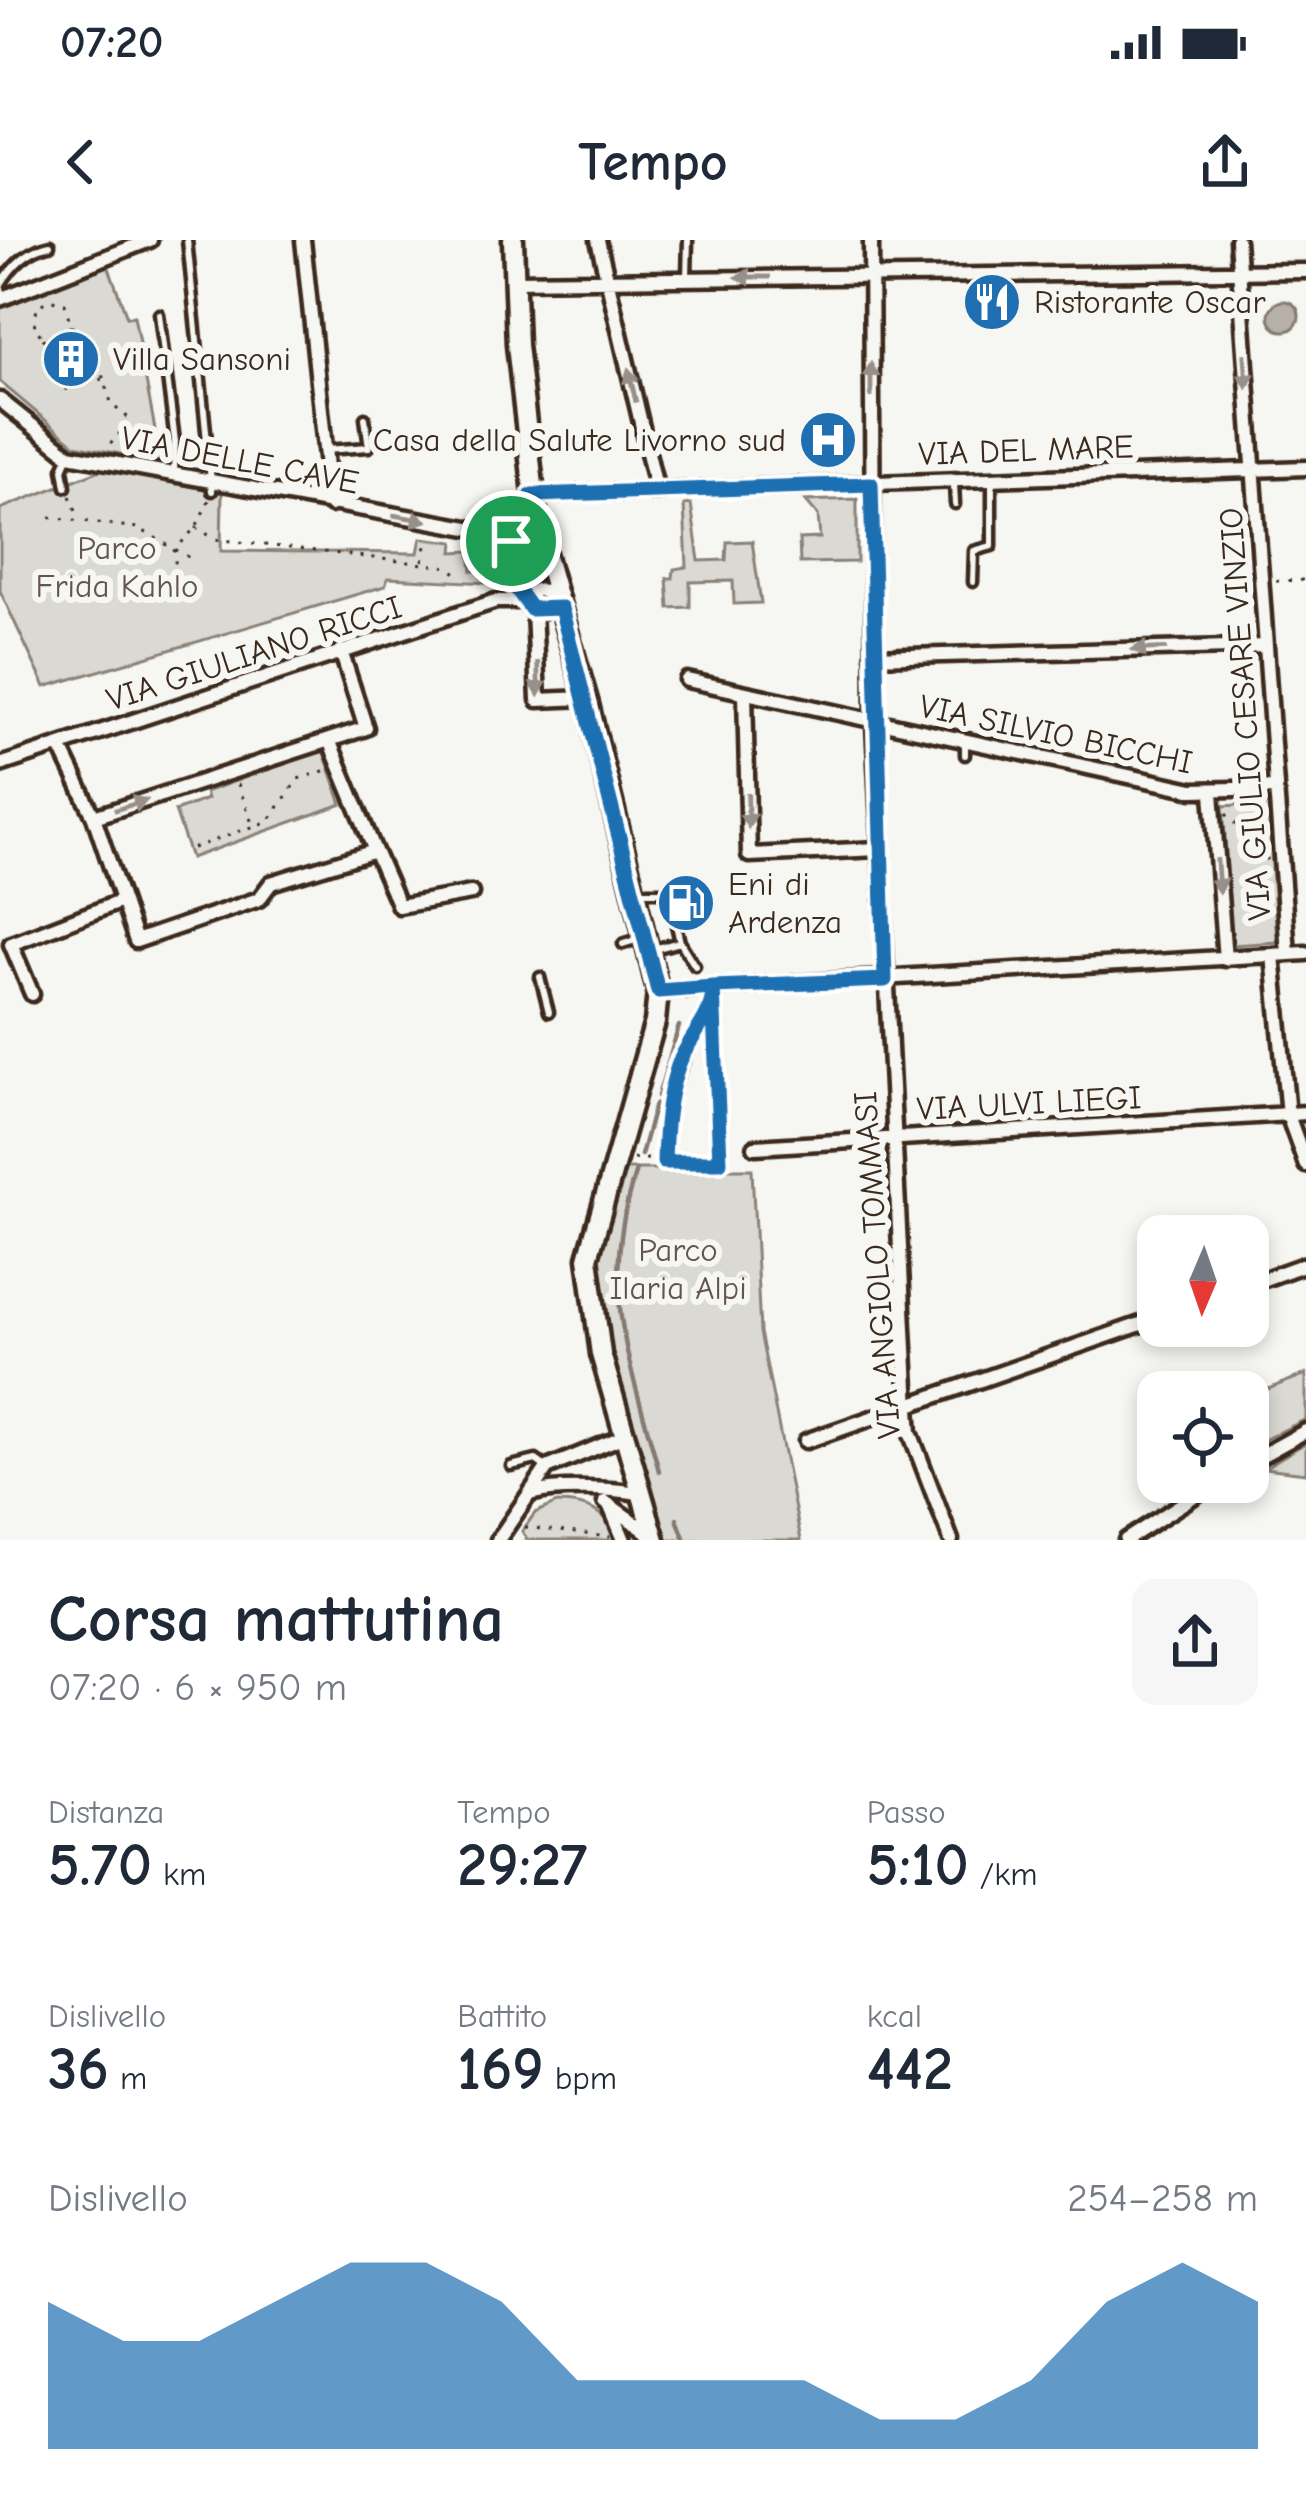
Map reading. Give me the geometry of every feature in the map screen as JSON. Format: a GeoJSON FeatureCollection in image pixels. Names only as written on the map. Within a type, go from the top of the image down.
{"type":"FeatureCollection","features":[{"type":"Feature","properties":{"kind":"main road"},"geometry":{"type":"LineString","coordinates":[[513,240],[532,495],[550,589],[539,605],[587,701],[658,991],[656,1018],[588,1258],[598,1337],[650,1539]]}},
{"type":"Feature","properties":{"kind":"street"},"geometry":{"type":"LineString","coordinates":[[2,298],[150,240]]}},
{"type":"Feature","properties":{"kind":"street"},"geometry":{"type":"LineString","coordinates":[[598,240],[657,491]]}},
{"type":"Feature","properties":{"kind":"street","name":"VIA ANGIOLO TOMMASI"},"geometry":{"type":"LineString","coordinates":[[871,240],[874,724],[908,1409],[910,1432],[951,1540]]}},
{"type":"Feature","properties":{"kind":"street","name":"VIA GIULIO CESARE VINZIO"},"geometry":{"type":"LineString","coordinates":[[1238,240],[1288,954]]}},
{"type":"Feature","properties":{"kind":"street"},"geometry":{"type":"LineString","coordinates":[[303,244],[331,505]]}},
{"type":"Feature","properties":{"kind":"street"},"geometry":{"type":"LineString","coordinates":[[514,280],[1306,271]]}},
{"type":"Feature","properties":{"kind":"street","name":"VIA DELLE CAVE"},"geometry":{"type":"LineString","coordinates":[[0,400],[69,455],[106,456],[212,487],[515,540],[539,534]]}},
{"type":"Feature","properties":{"kind":"street","name":"VIA DEL MARE"},"geometry":{"type":"LineString","coordinates":[[532,495],[1306,468]]}},
{"type":"Feature","properties":{"kind":"street"},"geometry":{"type":"LineString","coordinates":[[515,540],[514,585],[539,605],[538,700],[587,701]]}},
{"type":"Feature","properties":{"kind":"street","name":"VIA GIULIANO RICCI"},"geometry":{"type":"LineString","coordinates":[[0,765],[496,601],[539,605],[535,590],[550,589]]}},
{"type":"Feature","properties":{"kind":"street"},"geometry":{"type":"LineString","coordinates":[[873,657],[1266,646]]}},
{"type":"Feature","properties":{"kind":"street"},"geometry":{"type":"LineString","coordinates":[[94,817],[366,728],[341,651]]}},
{"type":"Feature","properties":{"kind":"street","name":"VIA SILVIO BICCHI"},"geometry":{"type":"LineString","coordinates":[[688,680],[965,749],[1212,796],[1275,788]]}},
{"type":"Feature","properties":{"kind":"street"},"geometry":{"type":"LineString","coordinates":[[745,694],[749,855],[879,850]]}},
{"type":"Feature","properties":{"kind":"street"},"geometry":{"type":"LineString","coordinates":[[329,740],[399,906],[471,893]]}},
{"type":"Feature","properties":{"kind":"street"},"geometry":{"type":"LineString","coordinates":[[60,746],[94,817],[136,941],[259,899],[272,883],[375,851]]}},
{"type":"Feature","properties":{"kind":"street"},"geometry":{"type":"LineString","coordinates":[[1212,796],[1225,959]]}},
{"type":"Feature","properties":{"kind":"street"},"geometry":{"type":"LineString","coordinates":[[32,994],[11,944],[122,901]]}},
{"type":"Feature","properties":{"kind":"street"},"geometry":{"type":"LineString","coordinates":[[658,991],[1306,952]]}},
{"type":"Feature","properties":{"kind":"street"},"geometry":{"type":"LineString","coordinates":[[1273,955],[1288,1115],[1306,1165]]}},
{"type":"Feature","properties":{"kind":"street","name":"VIA ULVI LIEGI"},"geometry":{"type":"LineString","coordinates":[[755,1147],[1306,1113]]}},
{"type":"Feature","properties":{"kind":"street"},"geometry":{"type":"LineString","coordinates":[[1269,1277],[1306,1264]]}},
{"type":"Feature","properties":{"kind":"street"},"geometry":{"type":"LineString","coordinates":[[806,1441],[1137,1326]]}},
{"type":"Feature","properties":{"kind":"street"},"geometry":{"type":"LineString","coordinates":[[1269,1451],[1306,1431]]}},
{"type":"Feature","properties":{"kind":"street"},"geometry":{"type":"LineString","coordinates":[[498,1540],[547,1468],[622,1437]]}},
{"type":"Feature","properties":{"kind":"street"},"geometry":{"type":"LineString","coordinates":[[534,1493],[561,1488],[591,1495],[650,1539]]}},
{"type":"Feature","properties":{"kind":"street"},"geometry":{"type":"LineString","coordinates":[[591,1495],[639,1493]]}},
{"type":"Feature","properties":{"kind":"street"},"geometry":{"type":"LineString","coordinates":[[605,1502],[623,1540]]}},
{"type":"Feature","properties":{"kind":"street"},"geometry":{"type":"LineString","coordinates":[[1126,1540],[1183,1503]]}},
{"type":"Feature","properties":{"kind":"lane"},"geometry":{"type":"LineString","coordinates":[[187,240],[212,487]]}},
{"type":"Feature","properties":{"kind":"lane"},"geometry":{"type":"LineString","coordinates":[[687,277],[688,240]]}},
{"type":"Feature","properties":{"kind":"lane"},"geometry":{"type":"LineString","coordinates":[[303,244],[319,247]]}},
{"type":"Feature","properties":{"kind":"lane"},"geometry":{"type":"LineString","coordinates":[[2,298],[0,286],[6,276],[31,249],[50,245]]}},
{"type":"Feature","properties":{"kind":"lane"},"geometry":{"type":"LineString","coordinates":[[159,314],[175,441],[173,476]]}},
{"type":"Feature","properties":{"kind":"lane"},"geometry":{"type":"LineString","coordinates":[[326,450],[369,447],[365,418]]}},
{"type":"Feature","properties":{"kind":"lane"},"geometry":{"type":"LineString","coordinates":[[66,487],[63,469],[69,455]]}},
{"type":"Feature","properties":{"kind":"lane"},"geometry":{"type":"LineString","coordinates":[[973,582],[974,551],[992,546],[992,479]]}},
{"type":"Feature","properties":{"kind":"lane"},"geometry":{"type":"LineString","coordinates":[[954,481],[955,504]]}},
{"type":"Feature","properties":{"kind":"lane"},"geometry":{"type":"LineString","coordinates":[[633,892],[667,892],[669,901]]}},
{"type":"Feature","properties":{"kind":"lane"},"geometry":{"type":"LineString","coordinates":[[676,925],[695,966]]}},
{"type":"Feature","properties":{"kind":"lane"},"geometry":{"type":"LineString","coordinates":[[622,944],[680,942]]}},
{"type":"Feature","properties":{"kind":"lane"},"geometry":{"type":"LineString","coordinates":[[540,977],[549,1012]]}},
{"type":"Feature","properties":{"kind":"lane"},"geometry":{"type":"LineString","coordinates":[[713,987],[720,1162],[664,1160],[666,1110],[680,1061],[713,1005]]}},
{"type":"Feature","properties":{"kind":"lane"},"geometry":{"type":"LineString","coordinates":[[511,1466],[536,1460],[547,1468]]}},
{"type":"Feature","properties":{"kind":"path"},"geometry":{"type":"LineString","coordinates":[[104,379],[61,391],[33,317],[47,300],[65,304],[70,326],[93,347],[104,379],[112,405],[130,420],[106,456]]}},
{"type":"Feature","properties":{"kind":"path"},"geometry":{"type":"LineString","coordinates":[[61,337],[70,326]]}},
{"type":"Feature","properties":{"kind":"path"},"geometry":{"type":"LineString","coordinates":[[42,336],[61,337]]}},
{"type":"Feature","properties":{"kind":"path"},"geometry":{"type":"LineString","coordinates":[[61,337],[66,346]]}},
{"type":"Feature","properties":{"kind":"path"},"geometry":{"type":"LineString","coordinates":[[66,487],[79,517]]}},
{"type":"Feature","properties":{"kind":"path"},"geometry":{"type":"LineString","coordinates":[[173,552],[196,526],[212,487]]}},
{"type":"Feature","properties":{"kind":"path"},"geometry":{"type":"LineString","coordinates":[[50,517],[138,528],[192,560]]}},
{"type":"Feature","properties":{"kind":"path"},"geometry":{"type":"LineString","coordinates":[[196,526],[214,538],[449,567],[461,577]]}},
{"type":"Feature","properties":{"kind":"path"},"geometry":{"type":"LineString","coordinates":[[423,563],[427,541]]}},
{"type":"Feature","properties":{"kind":"path"},"geometry":{"type":"LineString","coordinates":[[173,552],[178,574]]}},
{"type":"Feature","properties":{"kind":"path"},"geometry":{"type":"LineString","coordinates":[[411,574],[412,562]]}},
{"type":"Feature","properties":{"kind":"path"},"geometry":{"type":"LineString","coordinates":[[482,579],[482,574],[497,574]]}},
{"type":"Feature","properties":{"kind":"path"},"geometry":{"type":"LineString","coordinates":[[1278,581],[1306,580]]}},
{"type":"Feature","properties":{"kind":"path"},"geometry":{"type":"LineString","coordinates":[[193,848],[269,821],[298,779],[340,766]]}},
{"type":"Feature","properties":{"kind":"path"},"geometry":{"type":"LineString","coordinates":[[234,771],[253,826]]}},
{"type":"Feature","properties":{"kind":"path"},"geometry":{"type":"LineString","coordinates":[[1212,796],[1282,875]]}},
{"type":"Feature","properties":{"kind":"path"},"geometry":{"type":"LineString","coordinates":[[631,1158],[664,1160]]}},
{"type":"Feature","properties":{"kind":"path"},"geometry":{"type":"LineString","coordinates":[[512,1520],[540,1540]]}},
{"type":"Feature","properties":{"kind":"path"},"geometry":{"type":"LineString","coordinates":[[532,1531],[623,1540]]}},
{"type":"Feature","properties":{"kind":"green space"},"geometry":{"type":"Polygon","coordinates":[[[108,265],[127,317],[134,316],[161,462],[75,445],[0,382],[0,307],[108,265]]]}},
{"type":"Feature","properties":{"kind":"green space","name":"Parco Frida Kahlo"},"geometry":{"type":"Polygon","coordinates":[[[108,467],[222,493],[221,551],[418,553],[421,538],[454,542],[453,552],[470,551],[472,571],[487,571],[489,583],[388,578],[385,586],[45,687],[0,591],[0,509],[108,467]]]}},
{"type":"Feature","properties":{"kind":"green space"},"geometry":{"type":"Polygon","coordinates":[[[857,499],[857,562],[800,563],[799,539],[820,538],[818,515],[806,501],[857,499]]]}},
{"type":"Feature","properties":{"kind":"green space"},"geometry":{"type":"Polygon","coordinates":[[[691,504],[699,561],[726,560],[727,542],[752,541],[761,603],[734,604],[733,581],[690,582],[690,607],[669,608],[667,578],[673,578],[674,569],[687,567],[684,505],[691,504]]]}},
{"type":"Feature","properties":{"kind":"green space"},"geometry":{"type":"Polygon","coordinates":[[[323,750],[342,804],[191,858],[175,811],[207,799],[205,792],[323,750]]]}},
{"type":"Feature","properties":{"kind":"green space"},"geometry":{"type":"Polygon","coordinates":[[[1268,803],[1277,942],[1232,945],[1223,806],[1268,803]]]}},
{"type":"Feature","properties":{"kind":"green space","name":"Parco Ilaria Alpi"},"geometry":{"type":"Polygon","coordinates":[[[618,1169],[752,1169],[760,1332],[801,1540],[668,1540],[621,1403],[604,1331],[599,1249],[618,1169]]]}},
{"type":"Feature","properties":{"kind":"green space"},"geometry":{"type":"Polygon","coordinates":[[[1306,1374],[1306,1419],[1269,1438],[1269,1389],[1306,1374]]]}},
{"type":"Feature","properties":{"kind":"green space"},"geometry":{"type":"Polygon","coordinates":[[[1306,1443],[1306,1473],[1269,1469],[1269,1465],[1306,1443]]]}},
{"type":"Feature","properties":{"kind":"green space"},"geometry":{"type":"Polygon","coordinates":[[[557,1503],[595,1511],[618,1540],[527,1540],[522,1531],[535,1513],[557,1503]]]}},
{"type":"Feature","properties":{"kind":"shaded area"},"geometry":{"type":"Polygon","coordinates":[[[1284,301],[1299,316],[1284,331],[1269,316],[1284,301]]]}},
{"type":"Feature","properties":{"kind":"waterway"},"geometry":{"type":"LineString","coordinates":[[658,1096],[679,1026]]}},
{"type":"Feature","properties":{"kind":"waterway"},"geometry":{"type":"LineString","coordinates":[[641,1155],[655,1104]]}},
{"type":"Feature","properties":{"kind":"waterway"},"geometry":{"type":"LineString","coordinates":[[636,1170],[625,1212],[618,1287],[628,1356],[659,1471]]}},
{"type":"Feature","properties":{"kind":"waterway"},"geometry":{"type":"LineString","coordinates":[[677,1519],[685,1540]]}},
{"type":"Feature","properties":{"kind":"place","name":"Ristorante Oscar"},"geometry":{"type":"Point","coordinates":[992,302]}},
{"type":"Feature","properties":{"kind":"place","name":"Villa Sansoni"},"geometry":{"type":"Point","coordinates":[71,359]}},
{"type":"Feature","properties":{"kind":"place","name":"Casa della Salute Livorno sud"},"geometry":{"type":"Point","coordinates":[828,440]}},
{"type":"Feature","properties":{"kind":"place","name":"Eni di Ardenza"},"geometry":{"type":"Point","coordinates":[686,903]}},
{"type":"Feature","properties":{"kind":"route"},"geometry":{"type":"LineString","coordinates":[[511,541],[514,585],[527,597],[531,609],[561,608],[658,991],[713,987],[713,1005],[680,1061],[667,1104],[664,1162],[720,1162],[713,987],[885,980],[874,724],[871,484],[532,495],[541,540],[511,541]]}}]}
